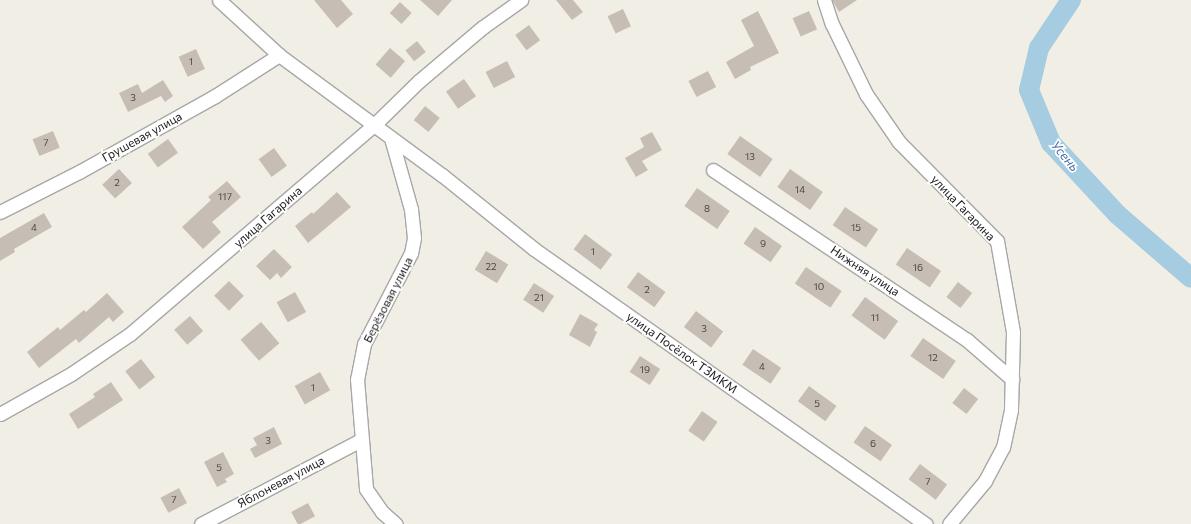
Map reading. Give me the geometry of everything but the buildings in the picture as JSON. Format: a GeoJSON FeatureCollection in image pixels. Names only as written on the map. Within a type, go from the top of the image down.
{"type":"FeatureCollection","features":[{"type":"Feature","properties":{"kind":"street","name":"улица Посёлок ТЗМКМ"},"geometry":{"type":"LineString","coordinates":[[219,0],[279,56],[442,175],[534,249],[926,524]]}},
{"type":"Feature","properties":{"kind":"street","name":"улица Гагарина"},"geometry":{"type":"LineString","coordinates":[[0,414],[71,374],[130,334],[374,125],[419,81],[483,27],[521,0]]}},
{"type":"Feature","properties":{"kind":"street","name":"улица Гагарина"},"geometry":{"type":"LineString","coordinates":[[824,0],[832,24],[866,94],[899,142],[997,241],[1013,332],[1011,410],[1003,447],[985,481],[950,524]]}},
{"type":"Feature","properties":{"kind":"street","name":"Грушевая улица"},"geometry":{"type":"LineString","coordinates":[[0,212],[100,161],[215,96],[279,56]]}},
{"type":"Feature","properties":{"kind":"street","name":"Берёзовая улица"},"geometry":{"type":"LineString","coordinates":[[391,138],[411,210],[414,238],[412,252],[364,344],[357,379],[366,489],[382,512],[396,524]]}},
{"type":"Feature","properties":{"kind":"street","name":"Нижняя улица"},"geometry":{"type":"LineString","coordinates":[[713,170],[966,340],[1012,379]]}},
{"type":"Feature","properties":{"kind":"street","name":"Яблоневая улица"},"geometry":{"type":"LineString","coordinates":[[201,524],[361,440]]}},
{"type":"Feature","properties":{"kind":"waterway","name":"Усень"},"geometry":{"type":"LineString","coordinates":[[1071,0],[1039,48],[1029,90],[1051,143],[1118,215],[1191,278]]}}]}
